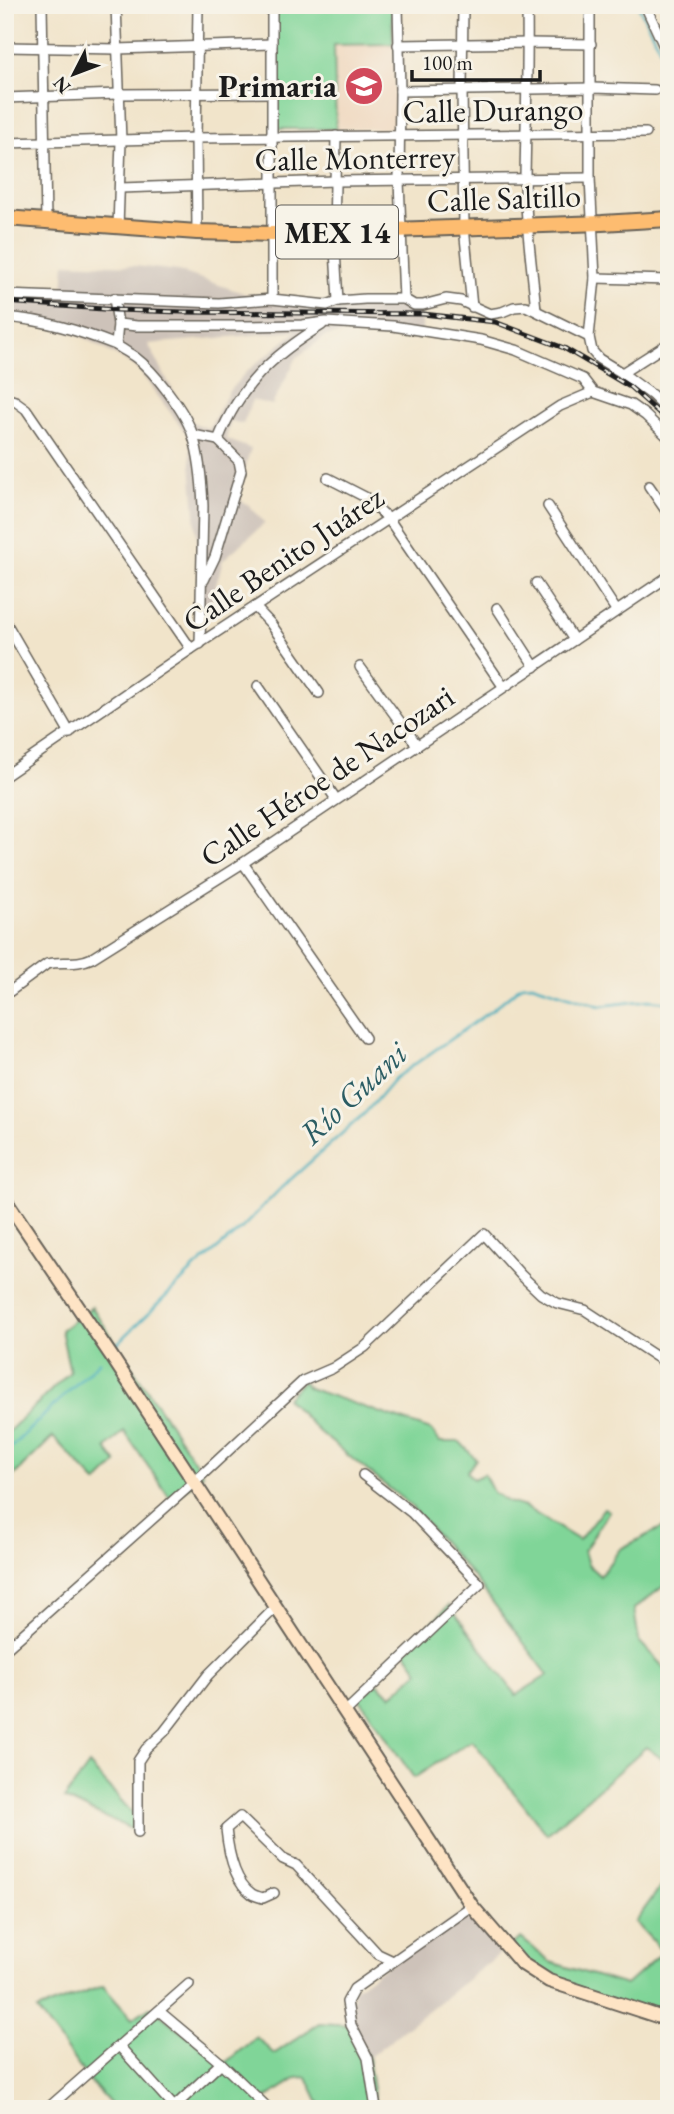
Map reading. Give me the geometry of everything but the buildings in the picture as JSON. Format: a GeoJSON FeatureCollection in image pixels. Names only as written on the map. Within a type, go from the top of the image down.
{"type":"FeatureCollection","features":[{"type":"Feature","properties":{"kind":"main road","name":"Calle Saltillo"},"geometry":{"type":"LineString","coordinates":[[5,218],[197,232],[272,234],[669,219]]}},
{"type":"Feature","properties":{"kind":"main road"},"geometry":{"type":"LineString","coordinates":[[5,1199],[472,1906],[521,1963],[549,1981],[669,2020]]}},
{"type":"Feature","properties":{"kind":"street"},"geometry":{"type":"LineString","coordinates":[[42,5],[46,221]]}},
{"type":"Feature","properties":{"kind":"street"},"geometry":{"type":"LineString","coordinates":[[116,5],[121,141],[118,227]]}},
{"type":"Feature","properties":{"kind":"street"},"geometry":{"type":"LineString","coordinates":[[197,232],[198,5]]}},
{"type":"Feature","properties":{"kind":"street"},"geometry":{"type":"LineString","coordinates":[[272,5],[272,299]]}},
{"type":"Feature","properties":{"kind":"street"},"geometry":{"type":"LineString","coordinates":[[398,5],[399,181],[404,299]]}},
{"type":"Feature","properties":{"kind":"street"},"geometry":{"type":"LineString","coordinates":[[463,5],[464,227],[472,307]]}},
{"type":"Feature","properties":{"kind":"street"},"geometry":{"type":"LineString","coordinates":[[527,5],[525,178],[536,310]]}},
{"type":"Feature","properties":{"kind":"street"},"geometry":{"type":"LineString","coordinates":[[590,5],[590,178],[594,278],[589,337],[592,351],[599,359],[652,395],[669,412]]}},
{"type":"Feature","properties":{"kind":"street"},"geometry":{"type":"LineString","coordinates":[[645,5],[669,57]]}},
{"type":"Feature","properties":{"kind":"street"},"geometry":{"type":"LineString","coordinates":[[5,47],[117,49],[272,44]]}},
{"type":"Feature","properties":{"kind":"street"},"geometry":{"type":"LineString","coordinates":[[398,45],[590,44]]}},
{"type":"Feature","properties":{"kind":"street"},"geometry":{"type":"LineString","coordinates":[[400,91],[592,88],[655,90]]}},
{"type":"Feature","properties":{"kind":"street"},"geometry":{"type":"LineString","coordinates":[[5,98],[271,93]]}},
{"type":"Feature","properties":{"kind":"street","name":"Calle Durango"},"geometry":{"type":"LineString","coordinates":[[5,143],[646,133]]}},
{"type":"Feature","properties":{"kind":"street"},"geometry":{"type":"LineString","coordinates":[[336,136],[334,232],[338,302]]}},
{"type":"Feature","properties":{"kind":"street","name":"Calle Monterrey"},"geometry":{"type":"LineString","coordinates":[[120,188],[335,181],[590,178]]}},
{"type":"Feature","properties":{"kind":"street"},"geometry":{"type":"LineString","coordinates":[[594,278],[669,280]]}},
{"type":"Feature","properties":{"kind":"street"},"geometry":{"type":"LineString","coordinates":[[5,295],[219,303],[272,299],[327,305],[365,299],[404,299],[414,305],[423,305],[446,299],[461,301],[490,314],[526,306],[589,337]]}},
{"type":"Feature","properties":{"kind":"street"},"geometry":{"type":"LineString","coordinates":[[114,298],[118,324],[116,345]]}},
{"type":"Feature","properties":{"kind":"street"},"geometry":{"type":"LineString","coordinates":[[5,317],[54,324],[116,345],[150,370],[176,404],[193,435],[203,497],[200,644]]}},
{"type":"Feature","properties":{"kind":"street"},"geometry":{"type":"LineString","coordinates":[[118,324],[243,326],[326,322],[393,326],[481,340],[548,362],[583,379],[593,391],[631,405],[669,438]]}},
{"type":"Feature","properties":{"kind":"street"},"geometry":{"type":"LineString","coordinates":[[218,440],[228,416],[250,384],[275,357],[326,322]]}},
{"type":"Feature","properties":{"kind":"street"},"geometry":{"type":"LineString","coordinates":[[622,373],[669,343]]}},
{"type":"Feature","properties":{"kind":"street","name":"Calle Benito Juárez"},"geometry":{"type":"LineString","coordinates":[[5,776],[388,518],[560,406],[593,391]]}},
{"type":"Feature","properties":{"kind":"street"},"geometry":{"type":"LineString","coordinates":[[5,398],[26,409],[191,649]]}},
{"type":"Feature","properties":{"kind":"street"},"geometry":{"type":"LineString","coordinates":[[193,435],[218,440],[239,461],[241,471],[215,557],[203,583]]}},
{"type":"Feature","properties":{"kind":"street"},"geometry":{"type":"LineString","coordinates":[[328,478],[365,498],[388,518],[503,686]]}},
{"type":"Feature","properties":{"kind":"street"},"geometry":{"type":"LineString","coordinates":[[649,486],[669,515]]}},
{"type":"Feature","properties":{"kind":"street"},"geometry":{"type":"LineString","coordinates":[[548,506],[616,610]]}},
{"type":"Feature","properties":{"kind":"street","name":"Calle Héroe de Nacozari"},"geometry":{"type":"LineString","coordinates":[[5,995],[47,964],[76,964],[92,958],[243,863],[669,576]]}},
{"type":"Feature","properties":{"kind":"street"},"geometry":{"type":"LineString","coordinates":[[536,583],[574,640]]}},
{"type":"Feature","properties":{"kind":"street"},"geometry":{"type":"LineString","coordinates":[[255,607],[271,624],[319,693]]}},
{"type":"Feature","properties":{"kind":"street"},"geometry":{"type":"LineString","coordinates":[[497,608],[536,667]]}},
{"type":"Feature","properties":{"kind":"street"},"geometry":{"type":"LineString","coordinates":[[5,621],[70,733]]}},
{"type":"Feature","properties":{"kind":"street"},"geometry":{"type":"LineString","coordinates":[[359,667],[417,745]]}},
{"type":"Feature","properties":{"kind":"street"},"geometry":{"type":"LineString","coordinates":[[258,686],[336,799]]}},
{"type":"Feature","properties":{"kind":"street"},"geometry":{"type":"LineString","coordinates":[[243,863],[365,1038]]}},
{"type":"Feature","properties":{"kind":"street"},"geometry":{"type":"LineString","coordinates":[[5,1650],[303,1381],[333,1368],[365,1347],[484,1234],[541,1294],[557,1303],[585,1310],[669,1366]]}},
{"type":"Feature","properties":{"kind":"street"},"geometry":{"type":"LineString","coordinates":[[345,1712],[480,1584],[412,1513],[363,1475]]}},
{"type":"Feature","properties":{"kind":"street"},"geometry":{"type":"LineString","coordinates":[[138,1832],[138,1761],[208,1675],[276,1607]]}},
{"type":"Feature","properties":{"kind":"street"},"geometry":{"type":"LineString","coordinates":[[274,1893],[263,1898],[252,1894],[234,1867],[226,1829],[240,1817],[284,1858],[296,1865],[378,1954],[393,1961]]}},
{"type":"Feature","properties":{"kind":"street"},"geometry":{"type":"LineString","coordinates":[[376,2109],[368,2058],[351,2025],[347,2002],[354,1989],[472,1906]]}},
{"type":"Feature","properties":{"kind":"street"},"geometry":{"type":"LineString","coordinates":[[47,2109],[189,1984]]}},
{"type":"Feature","properties":{"kind":"street"},"geometry":{"type":"LineString","coordinates":[[159,2011],[221,2063],[269,2109]]}},
{"type":"Feature","properties":{"kind":"street"},"geometry":{"type":"LineString","coordinates":[[120,2047],[175,2108],[221,2063]]}},
{"type":"Feature","properties":{"kind":"shaded area","name":"Primaria"},"geometry":{"type":"Polygon","coordinates":[[[334,44],[393,44],[395,128],[336,129],[334,44]]]}},
{"type":"Feature","properties":{"kind":"shaded area"},"geometry":{"type":"Polygon","coordinates":[[[65,263],[135,266],[178,271],[246,294],[283,296],[340,305],[397,303],[422,309],[422,334],[376,330],[326,336],[297,357],[272,405],[252,400],[243,424],[231,421],[226,439],[251,449],[234,497],[249,505],[265,523],[223,560],[204,629],[189,437],[136,367],[79,335],[5,316],[5,289],[63,292],[65,263]],[[297,331],[148,344],[192,422],[209,429],[229,391],[246,372],[297,331]]]}},
{"type":"Feature","properties":{"kind":"shaded area"},"geometry":{"type":"Polygon","coordinates":[[[472,1906],[507,1948],[368,2058],[349,2016],[354,1989],[472,1906]]]}},
{"type":"Feature","properties":{"kind":"green space"},"geometry":{"type":"Polygon","coordinates":[[[274,5],[392,5],[393,44],[334,45],[336,129],[277,129],[274,5]]]}},
{"type":"Feature","properties":{"kind":"green space"},"geometry":{"type":"Polygon","coordinates":[[[92,1307],[203,1474],[172,1501],[124,1431],[106,1448],[117,1463],[97,1483],[53,1437],[5,1484],[5,1435],[70,1372],[61,1330],[92,1307]]]}},
{"type":"Feature","properties":{"kind":"green space"},"geometry":{"type":"Polygon","coordinates":[[[303,1381],[308,1388],[431,1430],[440,1442],[460,1442],[476,1459],[467,1472],[473,1479],[484,1474],[493,1492],[508,1502],[525,1507],[579,1540],[604,1508],[609,1511],[584,1551],[588,1565],[600,1576],[620,1549],[669,1524],[669,1582],[634,1609],[639,1641],[669,1673],[669,1764],[646,1747],[547,1834],[472,1740],[414,1778],[359,1698],[378,1683],[391,1696],[419,1671],[405,1651],[449,1605],[516,1695],[548,1675],[475,1579],[410,1505],[319,1432],[286,1398],[303,1381]]]}},
{"type":"Feature","properties":{"kind":"green space"},"geometry":{"type":"Polygon","coordinates":[[[89,1765],[137,1818],[138,1832],[64,1799],[89,1765]]]}},
{"type":"Feature","properties":{"kind":"green space"},"geometry":{"type":"Polygon","coordinates":[[[669,1875],[669,2020],[549,1981],[507,1948],[521,1938],[550,1962],[626,1985],[663,1952],[635,1922],[669,1875]]]}},
{"type":"Feature","properties":{"kind":"green space"},"geometry":{"type":"Polygon","coordinates":[[[103,1986],[132,2019],[150,2007],[224,2064],[256,2037],[274,2054],[319,2023],[351,2025],[368,2058],[376,2109],[322,2109],[307,2077],[297,2078],[263,2100],[272,2109],[115,2109],[89,2080],[37,2010],[103,1986]]]}},
{"type":"Feature","properties":{"kind":"waterway","name":"Río Guani"},"geometry":{"type":"LineString","coordinates":[[638,5],[669,67]]}},
{"type":"Feature","properties":{"kind":"waterway","name":"Río Guani"},"geometry":{"type":"LineString","coordinates":[[114,1347],[196,1267],[242,1228],[281,1188],[366,1112],[395,1078],[492,1010],[522,985],[532,984],[600,1006],[649,1000],[669,1002]]}},
{"type":"Feature","properties":{"kind":"waterway","name":"Río Guani"},"geometry":{"type":"LineString","coordinates":[[5,1453],[100,1361]]}},
{"type":"Feature","properties":{"kind":"railway"},"geometry":{"type":"LineString","coordinates":[[5,302],[183,312],[423,314],[495,322],[564,348],[630,387],[669,422]]}},
{"type":"Feature","properties":{"kind":"place","name":"Primaria"},"geometry":{"type":"Point","coordinates":[364,86]}}]}
